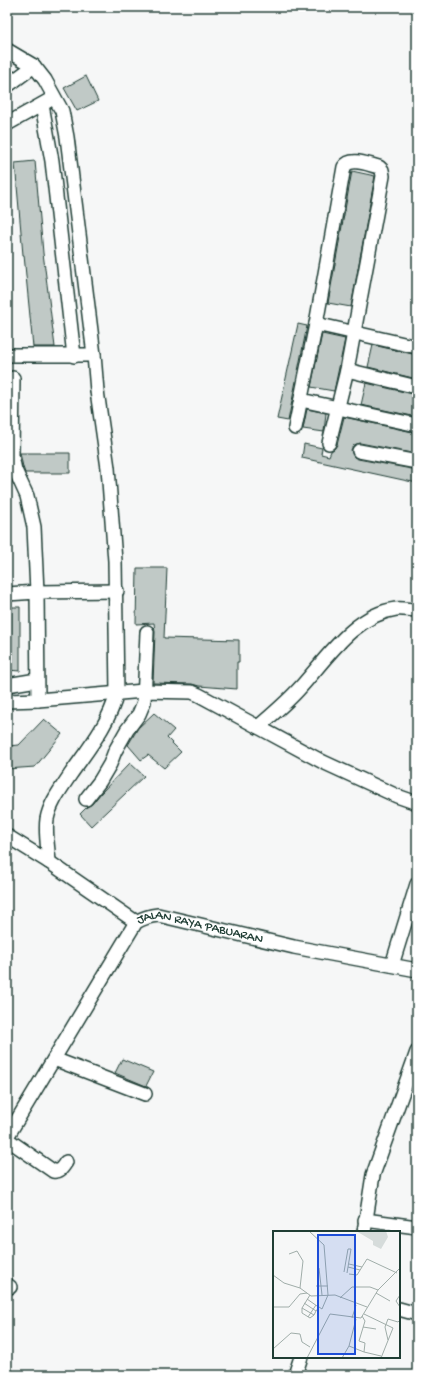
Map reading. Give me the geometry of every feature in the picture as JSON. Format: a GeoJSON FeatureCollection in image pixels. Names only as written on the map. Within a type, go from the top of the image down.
{"type":"FeatureCollection","features":[{"type":"Feature","properties":{"kind":"street"},"geometry":{"type":"LineString","coordinates":[[7,50],[34,66],[55,96],[62,111],[67,137],[94,355],[96,391],[108,468],[117,591],[117,693],[114,706],[108,719],[51,805],[47,820],[48,862]]}},
{"type":"Feature","properties":{"kind":"street"},"geometry":{"type":"LineString","coordinates":[[7,86],[34,66]]}},
{"type":"Feature","properties":{"kind":"street"},"geometry":{"type":"LineString","coordinates":[[7,124],[42,105],[55,96]]}},
{"type":"Feature","properties":{"kind":"street"},"geometry":{"type":"LineString","coordinates":[[42,105],[52,161],[74,356]]}},
{"type":"Feature","properties":{"kind":"street"},"geometry":{"type":"LineString","coordinates":[[295,428],[316,324],[344,167],[347,163],[352,161],[380,167],[383,176],[346,370],[329,444]]}},
{"type":"Feature","properties":{"kind":"street"},"geometry":{"type":"LineString","coordinates":[[316,324],[417,347]]}},
{"type":"Feature","properties":{"kind":"street"},"geometry":{"type":"LineString","coordinates":[[7,355],[94,355]]}},
{"type":"Feature","properties":{"kind":"street"},"geometry":{"type":"LineString","coordinates":[[346,370],[417,387]]}},
{"type":"Feature","properties":{"kind":"street"},"geometry":{"type":"LineString","coordinates":[[13,378],[12,456],[15,470],[27,496],[34,527],[37,592],[38,700]]}},
{"type":"Feature","properties":{"kind":"street"},"geometry":{"type":"LineString","coordinates":[[301,400],[417,425]]}},
{"type":"Feature","properties":{"kind":"street"},"geometry":{"type":"LineString","coordinates":[[359,451],[417,462]]}},
{"type":"Feature","properties":{"kind":"street"},"geometry":{"type":"LineString","coordinates":[[7,594],[117,591]]}},
{"type":"Feature","properties":{"kind":"street"},"geometry":{"type":"LineString","coordinates":[[258,727],[299,689],[341,641],[363,622],[384,612],[396,609],[417,610]]}},
{"type":"Feature","properties":{"kind":"street"},"geometry":{"type":"LineString","coordinates":[[86,799],[100,781],[110,764],[115,751],[139,714],[144,702],[147,632]]}},
{"type":"Feature","properties":{"kind":"street"},"geometry":{"type":"LineString","coordinates":[[7,685],[37,680]]}},
{"type":"Feature","properties":{"kind":"street"},"geometry":{"type":"LineString","coordinates":[[7,701],[38,700],[117,693],[192,692],[324,762],[397,796],[417,803]]}},
{"type":"Feature","properties":{"kind":"street"},"geometry":{"type":"LineString","coordinates":[[7,836],[136,922]]}},
{"type":"Feature","properties":{"kind":"street"},"geometry":{"type":"LineString","coordinates":[[392,965],[417,884]]}},
{"type":"Feature","properties":{"kind":"street","name":"JALAN RAYA PABUARAN"},"geometry":{"type":"LineString","coordinates":[[7,1138],[136,922],[149,916],[158,915],[294,947],[417,970]]}},
{"type":"Feature","properties":{"kind":"street"},"geometry":{"type":"LineString","coordinates":[[417,1054],[376,1167],[371,1185],[364,1226],[417,1227]]}},
{"type":"Feature","properties":{"kind":"street"},"geometry":{"type":"LineString","coordinates":[[54,1059],[145,1094]]}},
{"type":"Feature","properties":{"kind":"street"},"geometry":{"type":"LineString","coordinates":[[7,1138],[53,1171],[57,1172],[66,1162]]}},
{"type":"Feature","properties":{"kind":"street"},"geometry":{"type":"LineString","coordinates":[[400,1309],[417,1314]]}},
{"type":"Feature","properties":{"kind":"street"},"geometry":{"type":"LineString","coordinates":[[295,1375],[301,1358]]}},
{"type":"Feature","properties":{"kind":"building"},"geometry":{"type":"Polygon","coordinates":[[[86,76],[98,101],[77,111],[64,88],[86,76]]]}},
{"type":"Feature","properties":{"kind":"building"},"geometry":{"type":"Polygon","coordinates":[[[35,161],[43,253],[55,347],[33,347],[23,255],[15,163],[35,161]]]}},
{"type":"Feature","properties":{"kind":"building"},"geometry":{"type":"Polygon","coordinates":[[[352,171],[375,176],[351,307],[328,303],[352,171]]]}},
{"type":"Feature","properties":{"kind":"building"},"geometry":{"type":"Polygon","coordinates":[[[298,324],[307,326],[288,421],[277,419],[298,324]]]}},
{"type":"Feature","properties":{"kind":"building"},"geometry":{"type":"Polygon","coordinates":[[[322,334],[345,339],[334,391],[311,387],[322,334]]]}},
{"type":"Feature","properties":{"kind":"building"},"geometry":{"type":"Polygon","coordinates":[[[373,345],[417,355],[417,379],[368,367],[373,345]]]}},
{"type":"Feature","properties":{"kind":"building"},"geometry":{"type":"Polygon","coordinates":[[[366,383],[417,395],[417,417],[361,405],[366,383]]]}},
{"type":"Feature","properties":{"kind":"building"},"geometry":{"type":"Polygon","coordinates":[[[307,409],[326,413],[324,432],[303,429],[307,409]]]}},
{"type":"Feature","properties":{"kind":"building"},"geometry":{"type":"Polygon","coordinates":[[[344,417],[417,433],[417,454],[360,443],[353,446],[351,450],[354,457],[358,459],[417,470],[417,483],[302,458],[304,444],[322,448],[321,454],[329,456],[331,451],[337,445],[344,417]]]}},
{"type":"Feature","properties":{"kind":"building"},"geometry":{"type":"Polygon","coordinates":[[[20,453],[70,453],[70,473],[25,473],[20,453]]]}},
{"type":"Feature","properties":{"kind":"building"},"geometry":{"type":"Polygon","coordinates":[[[137,568],[167,568],[164,638],[239,640],[237,689],[199,686],[192,684],[153,683],[154,623],[136,624],[137,568]]]}},
{"type":"Feature","properties":{"kind":"building"},"geometry":{"type":"Polygon","coordinates":[[[7,607],[20,607],[20,671],[7,670],[7,607]]]}},
{"type":"Feature","properties":{"kind":"building"},"geometry":{"type":"Polygon","coordinates":[[[154,713],[174,730],[167,738],[181,752],[164,768],[148,755],[141,760],[128,745],[138,728],[154,713]]]}},
{"type":"Feature","properties":{"kind":"building"},"geometry":{"type":"Polygon","coordinates":[[[44,719],[62,734],[35,767],[7,769],[7,746],[19,745],[44,719]]]}},
{"type":"Feature","properties":{"kind":"building"},"geometry":{"type":"Polygon","coordinates":[[[130,763],[144,776],[91,826],[80,814],[92,804],[130,763]]]}},
{"type":"Feature","properties":{"kind":"building"},"geometry":{"type":"Polygon","coordinates":[[[122,1059],[153,1072],[146,1086],[115,1073],[122,1059]]]}}]}
